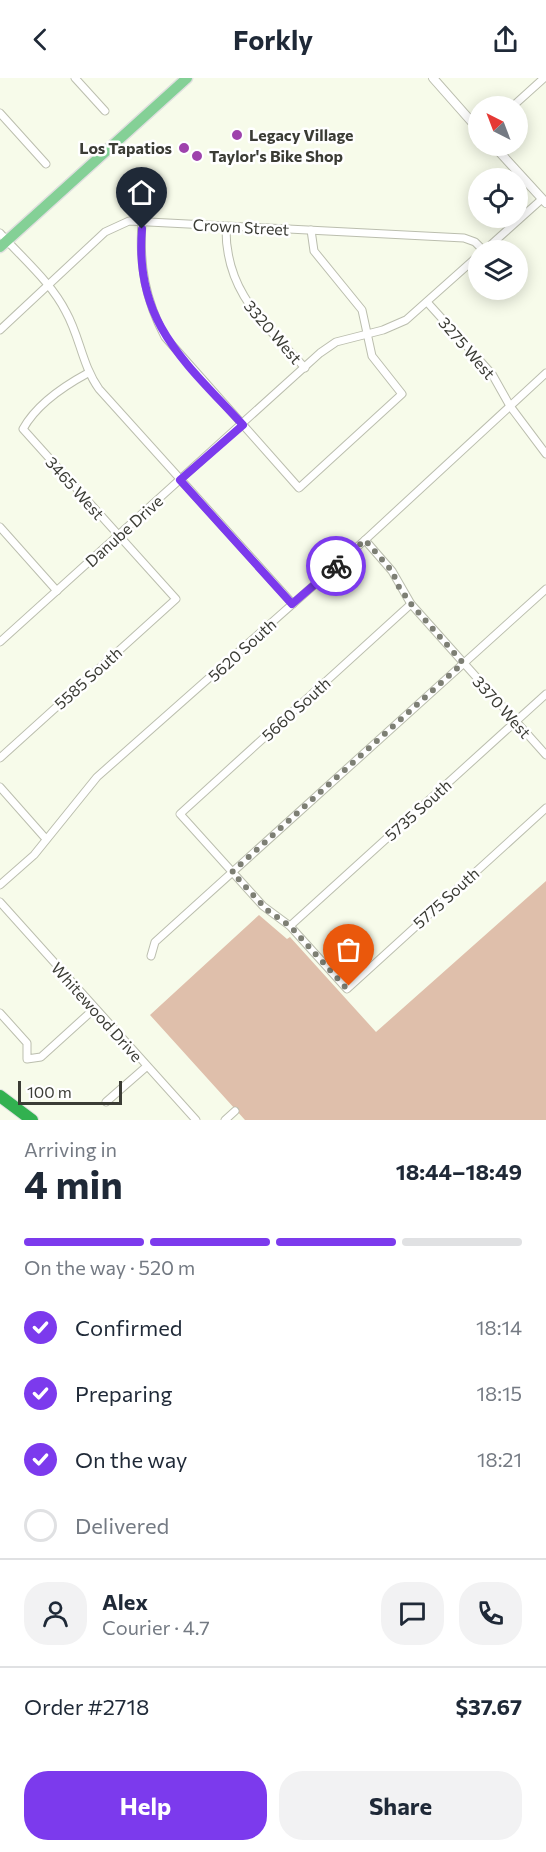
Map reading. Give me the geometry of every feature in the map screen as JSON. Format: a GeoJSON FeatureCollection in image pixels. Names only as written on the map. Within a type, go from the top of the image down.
{"type":"FeatureCollection","features":[{"type":"Feature","properties":{"kind":"highway"},"geometry":{"type":"LineString","coordinates":[[0,1096],[31,1120]]}},
{"type":"Feature","properties":{"kind":"highway"},"geometry":{"type":"LineString","coordinates":[[0,1102],[31,1120]]}},
{"type":"Feature","properties":{"kind":"main road"},"geometry":{"type":"LineString","coordinates":[[2,241],[187,78]]}},
{"type":"Feature","properties":{"kind":"street"},"geometry":{"type":"LineString","coordinates":[[75,78],[105,111]]}},
{"type":"Feature","properties":{"kind":"street"},"geometry":{"type":"LineString","coordinates":[[433,78],[468,118]]}},
{"type":"Feature","properties":{"kind":"street"},"geometry":{"type":"LineString","coordinates":[[524,96],[544,78]]}},
{"type":"Feature","properties":{"kind":"street"},"geometry":{"type":"LineString","coordinates":[[0,113],[46,164]]}},
{"type":"Feature","properties":{"kind":"street"},"geometry":{"type":"LineString","coordinates":[[496,240],[544,201],[503,156]]}},
{"type":"Feature","properties":{"kind":"street","name":"Crown Street"},"geometry":{"type":"LineString","coordinates":[[0,330],[114,225],[129,221],[464,237],[471,240]]}},
{"type":"Feature","properties":{"kind":"street"},"geometry":{"type":"LineString","coordinates":[[142,222],[142,279],[154,316],[165,337],[298,488],[402,394],[372,356],[362,310],[314,251],[311,230]]}},
{"type":"Feature","properties":{"kind":"street","name":"3320 West"},"geometry":{"type":"LineString","coordinates":[[226,227],[228,265],[235,283],[257,316],[305,368]]}},
{"type":"Feature","properties":{"kind":"street"},"geometry":{"type":"LineString","coordinates":[[2,241],[47,285],[75,328],[88,373],[180,480],[292,604]]}},
{"type":"Feature","properties":{"kind":"street","name":"Danube Drive"},"geometry":{"type":"LineString","coordinates":[[0,642],[336,342],[395,326],[427,302],[468,265]]}},
{"type":"Feature","properties":{"kind":"street","name":"3275 West"},"geometry":{"type":"LineString","coordinates":[[427,302],[492,374],[510,406],[546,454]]}},
{"type":"Feature","properties":{"kind":"street","name":"3465 West"},"geometry":{"type":"LineString","coordinates":[[88,373],[61,389],[32,416],[23,429],[176,599]]}},
{"type":"Feature","properties":{"kind":"street","name":"5620 South"},"geometry":{"type":"LineString","coordinates":[[0,885],[34,855],[97,777],[365,540],[546,373]]}},
{"type":"Feature","properties":{"kind":"street"},"geometry":{"type":"LineString","coordinates":[[0,527],[57,591]]}},
{"type":"Feature","properties":{"kind":"street","name":"3370 West"},"geometry":{"type":"LineString","coordinates":[[365,540],[392,571],[399,587],[411,604],[546,755]]}},
{"type":"Feature","properties":{"kind":"street"},"geometry":{"type":"LineString","coordinates":[[152,956],[154,942],[546,589]]}},
{"type":"Feature","properties":{"kind":"street","name":"5585 South"},"geometry":{"type":"LineString","coordinates":[[0,758],[176,599]]}},
{"type":"Feature","properties":{"kind":"street","name":"5660 South"},"geometry":{"type":"LineString","coordinates":[[232,872],[180,814],[411,604]]}},
{"type":"Feature","properties":{"kind":"street","name":"5735 South"},"geometry":{"type":"LineString","coordinates":[[290,926],[546,694]]}},
{"type":"Feature","properties":{"kind":"street"},"geometry":{"type":"LineString","coordinates":[[0,787],[46,839]]}},
{"type":"Feature","properties":{"kind":"street","name":"5775 South"},"geometry":{"type":"LineString","coordinates":[[290,926],[347,989],[546,808]]}},
{"type":"Feature","properties":{"kind":"street"},"geometry":{"type":"LineString","coordinates":[[232,872],[267,910],[290,926]]}},
{"type":"Feature","properties":{"kind":"street","name":"Whitewood Drive"},"geometry":{"type":"LineString","coordinates":[[0,902],[196,1120]]}},
{"type":"Feature","properties":{"kind":"street"},"geometry":{"type":"LineString","coordinates":[[0,1013],[27,1043],[27,1059],[41,1057],[94,1009]]}},
{"type":"Feature","properties":{"kind":"street"},"geometry":{"type":"LineString","coordinates":[[106,1102],[146,1066]]}},
{"type":"Feature","properties":{"kind":"street"},"geometry":{"type":"LineString","coordinates":[[225,1120],[235,1111]]}},
{"type":"Feature","properties":{"kind":"shaded area"},"geometry":{"type":"Polygon","coordinates":[[[546,881],[546,1120],[245,1120],[150,1015],[259,915],[287,939],[290,937],[376,1032],[546,881]]]}},
{"type":"Feature","properties":{"kind":"way so far"},"geometry":{"type":"LineString","coordinates":[[336,566],[365,540],[392,571],[399,587],[411,604],[463,663],[232,872],[267,910],[290,926],[347,989],[349,986]]}},
{"type":"Feature","properties":{"kind":"place","name":"Legacy Village"},"geometry":{"type":"Point","coordinates":[237,135]}},
{"type":"Feature","properties":{"kind":"place","name":"Los Tapatios"},"geometry":{"type":"Point","coordinates":[184,148]}},
{"type":"Feature","properties":{"kind":"place","name":"Taylor's Bike Shop"},"geometry":{"type":"Point","coordinates":[197,156]}},
{"type":"Feature","properties":{"kind":"route"},"geometry":{"type":"LineString","coordinates":[[142,229],[142,279],[154,316],[172,346],[243,425],[180,480],[292,604],[336,566]]}}]}
